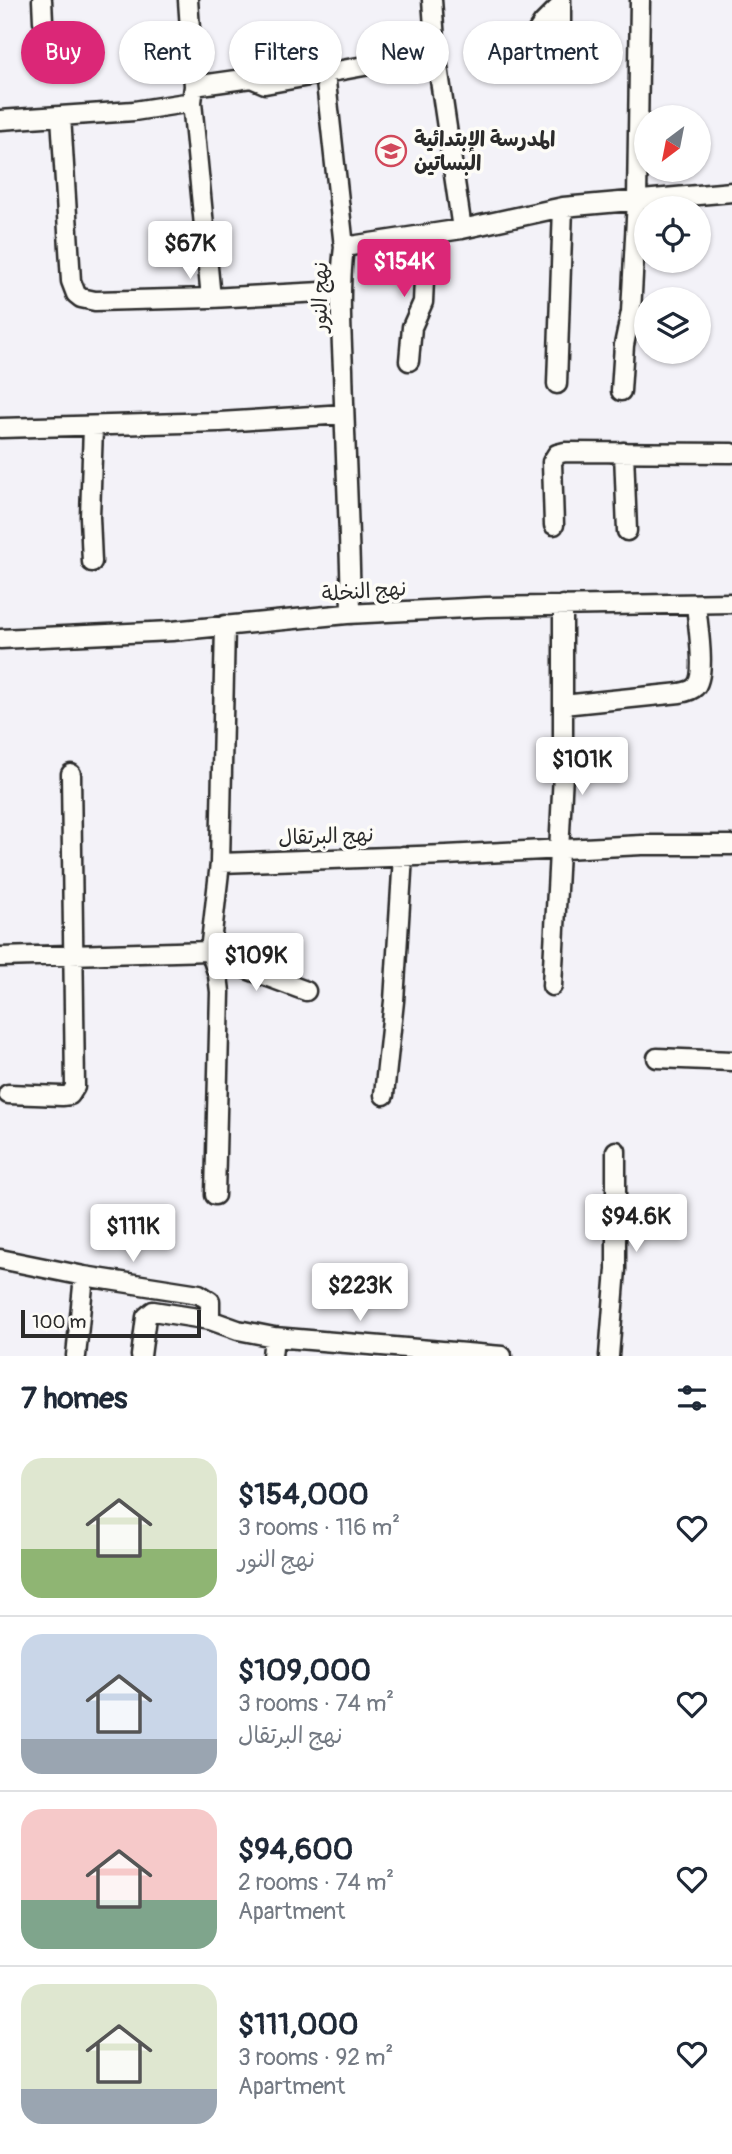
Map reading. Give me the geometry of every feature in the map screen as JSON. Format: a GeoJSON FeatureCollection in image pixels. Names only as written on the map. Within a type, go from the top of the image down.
{"type":"FeatureCollection","features":[{"type":"Feature","properties":{"kind":"street"},"geometry":{"type":"LineString","coordinates":[[42,0],[43,21]]}},
{"type":"Feature","properties":{"kind":"street"},"geometry":{"type":"LineString","coordinates":[[188,0],[193,94],[211,298]]}},
{"type":"Feature","properties":{"kind":"street"},"geometry":{"type":"LineString","coordinates":[[432,0],[434,21]]}},
{"type":"Feature","properties":{"kind":"street"},"geometry":{"type":"LineString","coordinates":[[637,196],[640,0]]}},
{"type":"Feature","properties":{"kind":"street"},"geometry":{"type":"LineString","coordinates":[[0,120],[134,111],[229,84]]}},
{"type":"Feature","properties":{"kind":"street"},"geometry":{"type":"LineString","coordinates":[[326,84],[344,247]]}},
{"type":"Feature","properties":{"kind":"street"},"geometry":{"type":"LineString","coordinates":[[440,84],[461,229]]}},
{"type":"Feature","properties":{"kind":"street"},"geometry":{"type":"LineString","coordinates":[[61,116],[71,281],[76,294],[81,298],[95,301],[211,298],[341,291]]}},
{"type":"Feature","properties":{"kind":"street","name":"نهج النور"},"geometry":{"type":"LineString","coordinates":[[684,196],[732,192]]}},
{"type":"Feature","properties":{"kind":"street","name":"نهج النور"},"geometry":{"type":"LineString","coordinates":[[351,614],[341,291],[344,247],[461,229],[563,207],[634,200]]}},
{"type":"Feature","properties":{"kind":"street"},"geometry":{"type":"LineString","coordinates":[[557,384],[563,207]]}},
{"type":"Feature","properties":{"kind":"street"},"geometry":{"type":"LineString","coordinates":[[409,361],[412,327],[423,302],[426,235]]}},
{"type":"Feature","properties":{"kind":"street"},"geometry":{"type":"LineString","coordinates":[[621,391],[624,345],[631,312],[634,256]]}},
{"type":"Feature","properties":{"kind":"street"},"geometry":{"type":"LineString","coordinates":[[0,428],[220,422],[344,414]]}},
{"type":"Feature","properties":{"kind":"street"},"geometry":{"type":"LineString","coordinates":[[92,562],[90,517],[93,427]]}},
{"type":"Feature","properties":{"kind":"street"},"geometry":{"type":"LineString","coordinates":[[624,452],[627,531]]}},
{"type":"Feature","properties":{"kind":"street"},"geometry":{"type":"LineString","coordinates":[[554,525],[552,462],[557,454],[732,453]]}},
{"type":"Feature","properties":{"kind":"street","name":"نهج النخلة"},"geometry":{"type":"LineString","coordinates":[[0,639],[172,631],[351,614],[486,607],[732,603]]}},
{"type":"Feature","properties":{"kind":"street"},"geometry":{"type":"LineString","coordinates":[[563,705],[680,693],[696,687],[700,680],[701,667],[696,604]]}},
{"type":"Feature","properties":{"kind":"street"},"geometry":{"type":"LineString","coordinates":[[552,986],[561,849],[563,605]]}},
{"type":"Feature","properties":{"kind":"street"},"geometry":{"type":"LineString","coordinates":[[215,1195],[220,992],[212,957],[220,863],[225,625]]}},
{"type":"Feature","properties":{"kind":"street"},"geometry":{"type":"LineString","coordinates":[[8,1094],[62,1096],[73,1092],[75,1087],[71,774]]}},
{"type":"Feature","properties":{"kind":"street","name":"نهج البرتقال"},"geometry":{"type":"LineString","coordinates":[[220,863],[642,845],[732,845]]}},
{"type":"Feature","properties":{"kind":"street"},"geometry":{"type":"LineString","coordinates":[[384,1095],[394,1001],[403,856]]}},
{"type":"Feature","properties":{"kind":"street"},"geometry":{"type":"LineString","coordinates":[[0,957],[212,957],[306,991]]}},
{"type":"Feature","properties":{"kind":"street"},"geometry":{"type":"LineString","coordinates":[[657,1058],[732,1062]]}},
{"type":"Feature","properties":{"kind":"street"},"geometry":{"type":"LineString","coordinates":[[609,1356],[616,1269],[616,1151]]}},
{"type":"Feature","properties":{"kind":"street"},"geometry":{"type":"LineString","coordinates":[[0,1259],[84,1276],[199,1294],[210,1301],[210,1320]]}},
{"type":"Feature","properties":{"kind":"street"},"geometry":{"type":"LineString","coordinates":[[76,1356],[84,1276]]}},
{"type":"Feature","properties":{"kind":"street"},"geometry":{"type":"LineString","coordinates":[[141,1356],[144,1322],[149,1312],[153,1311],[210,1320],[238,1331],[274,1337],[502,1356]]}},
{"type":"Feature","properties":{"kind":"street"},"geometry":{"type":"LineString","coordinates":[[272,1356],[274,1337]]}},
{"type":"Feature","properties":{"kind":"place","name":"المدرسة الإبتدائية البساتين"},"geometry":{"type":"Point","coordinates":[391,151]}}]}
